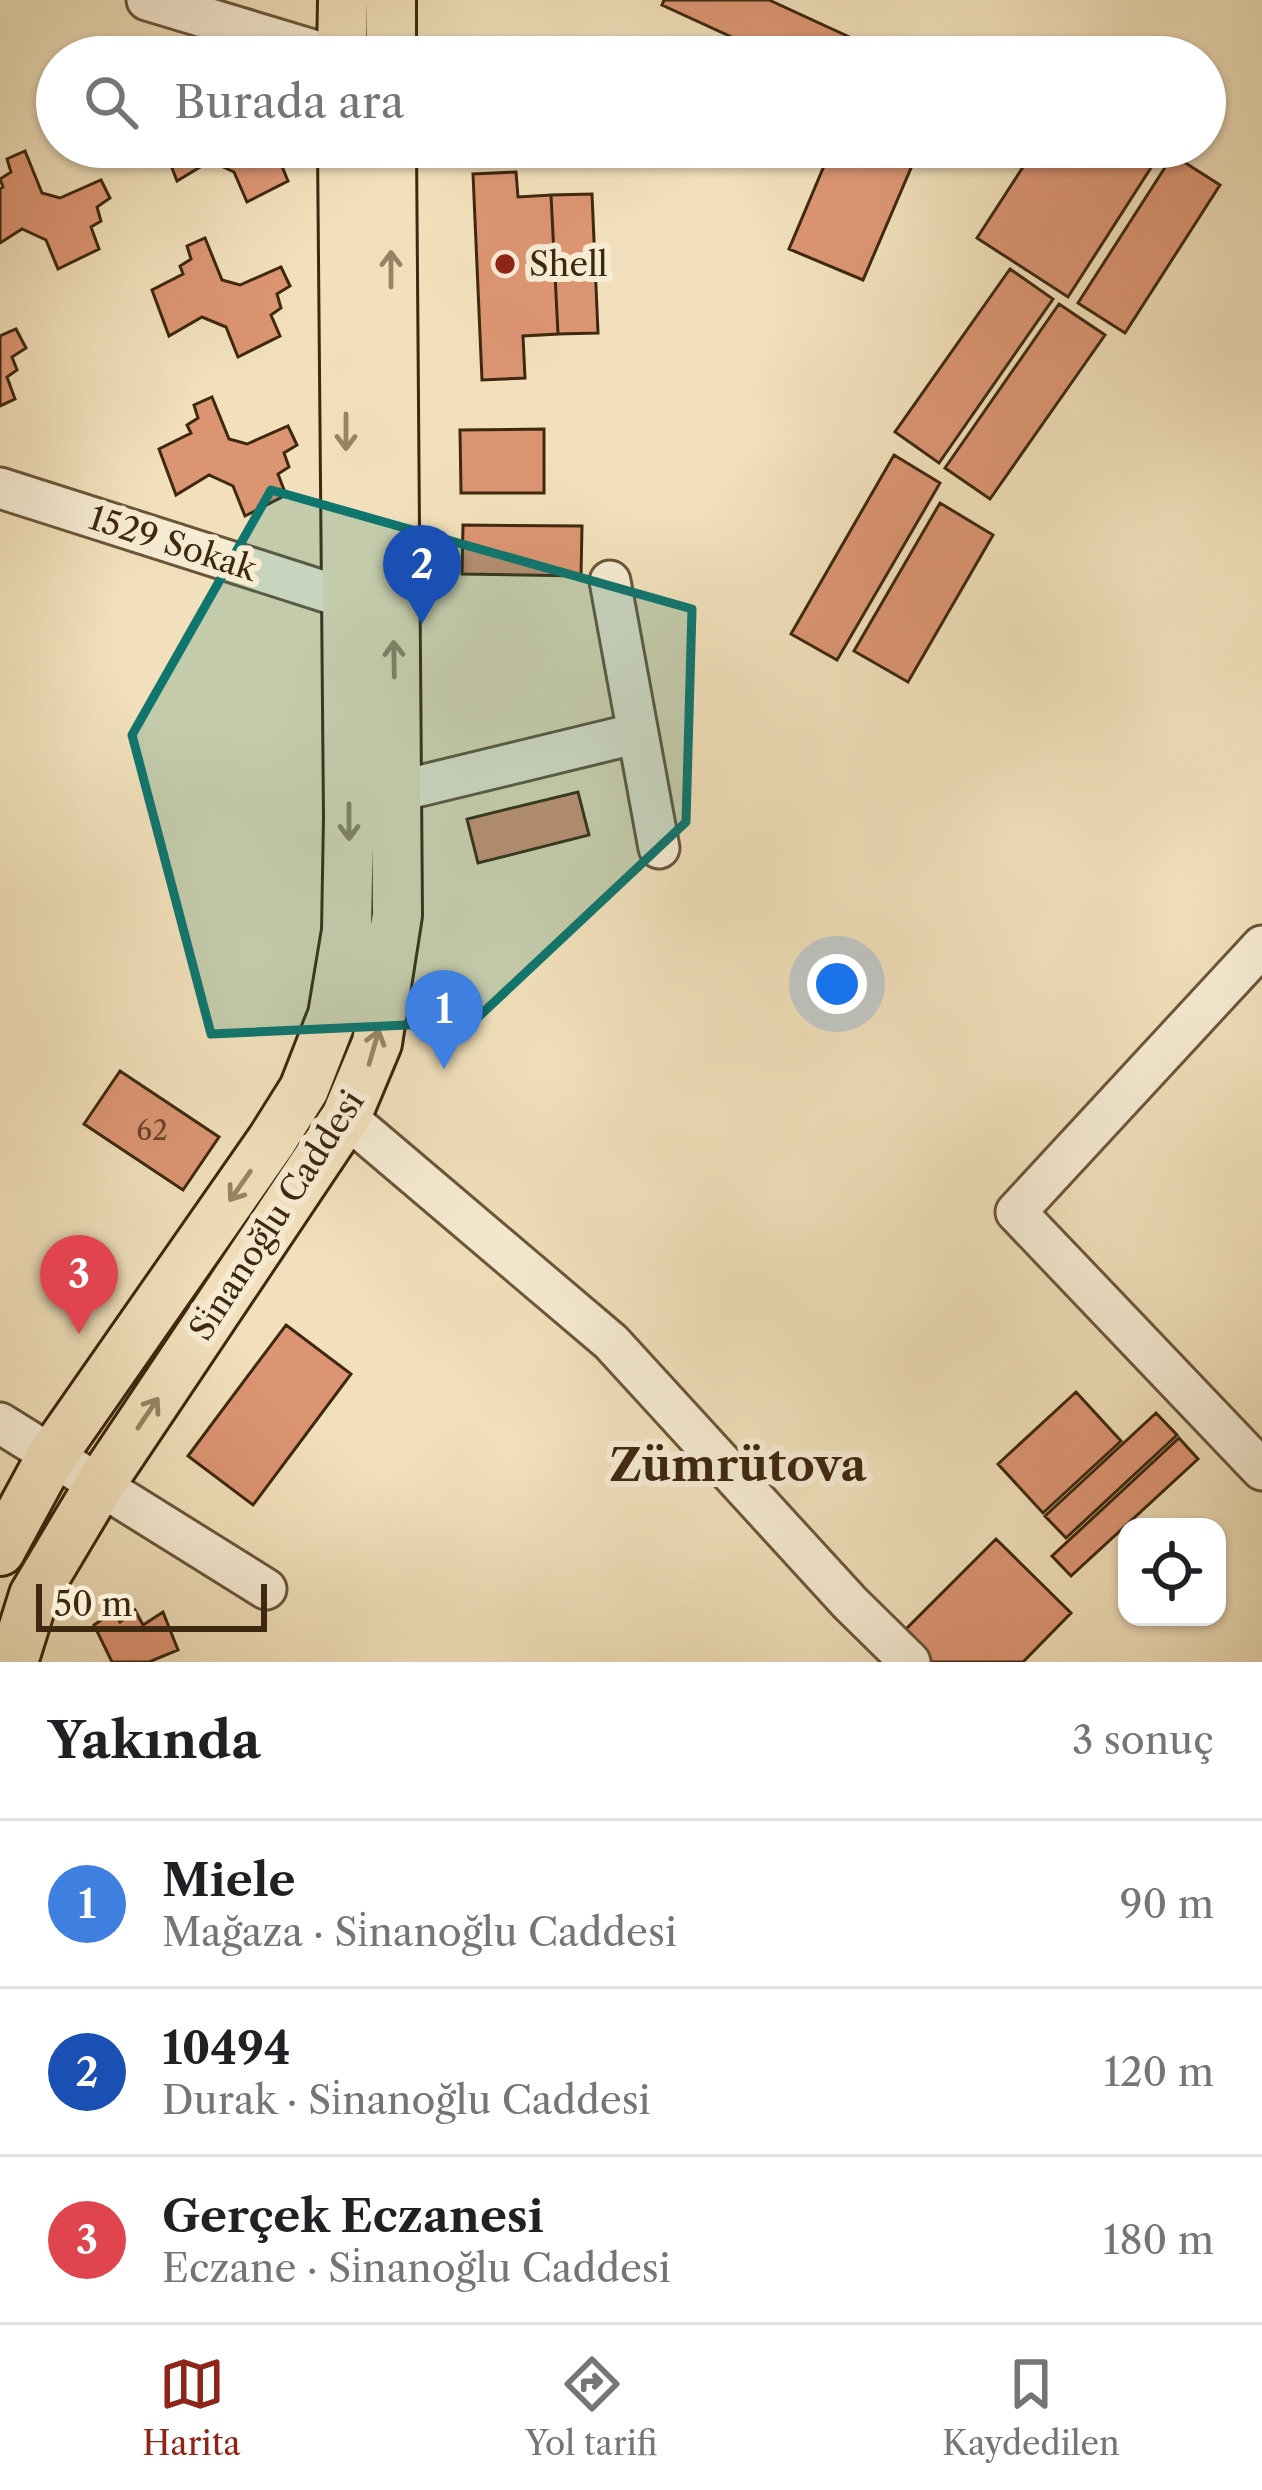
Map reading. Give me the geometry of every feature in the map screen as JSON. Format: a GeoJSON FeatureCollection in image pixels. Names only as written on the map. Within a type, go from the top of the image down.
{"type":"FeatureCollection","features":[{"type":"Feature","properties":{"kind":"main road"},"geometry":{"type":"LineString","coordinates":[[340,36],[343,0]]}},
{"type":"Feature","properties":{"kind":"main road"},"geometry":{"type":"LineString","coordinates":[[391,0],[391,36]]}},
{"type":"Feature","properties":{"kind":"main road","name":"Si̇nanoğlu Caddesi"},"geometry":{"type":"LineString","coordinates":[[0,1551],[51,1457],[283,1123],[304,1089],[333,1016],[347,931],[349,817],[343,168]]}},
{"type":"Feature","properties":{"kind":"main road","name":"Si̇nanoğlu Caddesi"},"geometry":{"type":"LineString","coordinates":[[13,1662],[34,1595],[99,1486],[346,1117],[377,1043],[397,915],[391,168]]}},
{"type":"Feature","properties":{"kind":"street"},"geometry":{"type":"LineString","coordinates":[[147,0],[268,36]]}},
{"type":"Feature","properties":{"kind":"street","name":"1529 Sokak"},"geometry":{"type":"LineString","coordinates":[[0,488],[346,598]]}},
{"type":"Feature","properties":{"kind":"street"},"geometry":{"type":"LineString","coordinates":[[610,581],[659,848]]}},
{"type":"Feature","properties":{"kind":"street"},"geometry":{"type":"LineString","coordinates":[[395,792],[638,733]]}},
{"type":"Feature","properties":{"kind":"street"},"geometry":{"type":"LineString","coordinates":[[1262,946],[1016,1212],[1262,1470]]}},
{"type":"Feature","properties":{"kind":"street"},"geometry":{"type":"LineString","coordinates":[[346,1117],[611,1342],[850,1604],[910,1662]]}},
{"type":"Feature","properties":{"kind":"street"},"geometry":{"type":"LineString","coordinates":[[0,1424],[266,1589]]}},
{"type":"Feature","properties":{"kind":"highlighted area"},"geometry":{"type":"Polygon","coordinates":[[[271,490],[692,609],[686,822],[473,1022],[211,1034],[132,735],[271,490]]]}},
{"type":"Feature","properties":{"kind":"building"},"geometry":{"type":"Polygon","coordinates":[[[664,0],[769,0],[847,36],[729,36],[662,5],[664,0]]]}},
{"type":"Feature","properties":{"kind":"building"},"geometry":{"type":"Polygon","coordinates":[[[25,151],[42,193],[60,198],[101,180],[110,198],[97,207],[101,221],[91,227],[99,249],[58,269],[46,240],[22,229],[0,243],[0,179],[11,172],[7,159],[25,151]]]}},
{"type":"Feature","properties":{"kind":"building"},"geometry":{"type":"Polygon","coordinates":[[[172,168],[198,168],[177,181],[172,168]]]}},
{"type":"Feature","properties":{"kind":"building"},"geometry":{"type":"Polygon","coordinates":[[[225,168],[283,168],[288,181],[247,202],[234,172],[225,168]]]}},
{"type":"Feature","properties":{"kind":"building"},"geometry":{"type":"Polygon","coordinates":[[[823,168],[911,168],[863,280],[789,249],[823,168]]]}},
{"type":"Feature","properties":{"kind":"building"},"geometry":{"type":"Polygon","coordinates":[[[1022,168],[1151,168],[1068,297],[977,238],[1022,168]]]}},
{"type":"Feature","properties":{"kind":"building"},"geometry":{"type":"Polygon","coordinates":[[[1165,168],[1193,168],[1220,185],[1125,333],[1078,303],[1165,168]]]}},
{"type":"Feature","properties":{"kind":"building"},"geometry":{"type":"Polygon","coordinates":[[[516,172],[518,197],[551,195],[558,334],[523,336],[525,378],[482,380],[473,174],[516,172]]]}},
{"type":"Feature","properties":{"kind":"building"},"geometry":{"type":"Polygon","coordinates":[[[592,194],[598,333],[558,334],[551,195],[592,194]]]}},
{"type":"Feature","properties":{"kind":"building"},"geometry":{"type":"Polygon","coordinates":[[[205,238],[222,280],[240,285],[281,267],[290,286],[277,294],[281,308],[271,315],[280,336],[238,357],[226,327],[202,317],[169,336],[152,290],[183,274],[180,266],[191,259],[187,246],[205,238]]]}},
{"type":"Feature","properties":{"kind":"building"},"geometry":{"type":"Polygon","coordinates":[[[1010,269],[1053,299],[939,463],[895,432],[1010,269]]]}},
{"type":"Feature","properties":{"kind":"building"},"geometry":{"type":"Polygon","coordinates":[[[1059,304],[1105,335],[990,499],[945,468],[1059,304]]]}},
{"type":"Feature","properties":{"kind":"building"},"geometry":{"type":"Polygon","coordinates":[[[16,329],[26,348],[12,357],[17,370],[7,377],[15,399],[0,406],[0,336],[16,329]]]}},
{"type":"Feature","properties":{"kind":"building"},"geometry":{"type":"Polygon","coordinates":[[[212,397],[229,439],[247,444],[288,426],[297,445],[284,453],[289,467],[278,474],[286,495],[245,516],[233,486],[209,475],[176,495],[159,449],[191,433],[187,425],[198,418],[194,405],[212,397]]]}},
{"type":"Feature","properties":{"kind":"building"},"geometry":{"type":"Polygon","coordinates":[[[544,429],[544,493],[461,493],[460,430],[544,429]]]}},
{"type":"Feature","properties":{"kind":"building"},"geometry":{"type":"Polygon","coordinates":[[[894,455],[940,483],[837,660],[791,634],[894,455]]]}},
{"type":"Feature","properties":{"kind":"building"},"geometry":{"type":"Polygon","coordinates":[[[940,503],[993,535],[908,682],[854,651],[940,503]]]}},
{"type":"Feature","properties":{"kind":"building"},"geometry":{"type":"Polygon","coordinates":[[[463,525],[582,526],[581,576],[462,574],[463,525]]]}},
{"type":"Feature","properties":{"kind":"building"},"geometry":{"type":"Polygon","coordinates":[[[578,792],[589,835],[478,863],[467,819],[578,792]]]}},
{"type":"Feature","properties":{"kind":"building"},"geometry":{"type":"Polygon","coordinates":[[[120,1071],[219,1137],[183,1190],[84,1124],[120,1071]]]}},
{"type":"Feature","properties":{"kind":"building"},"geometry":{"type":"Polygon","coordinates":[[[286,1325],[351,1374],[253,1505],[188,1456],[286,1325]]]}},
{"type":"Feature","properties":{"kind":"building"},"geometry":{"type":"Polygon","coordinates":[[[1076,1392],[1121,1441],[1043,1513],[998,1464],[1076,1392]]]}},
{"type":"Feature","properties":{"kind":"building"},"geometry":{"type":"Polygon","coordinates":[[[1156,1413],[1177,1435],[1066,1538],[1045,1516],[1156,1413]]]}},
{"type":"Feature","properties":{"kind":"building"},"geometry":{"type":"Polygon","coordinates":[[[1179,1438],[1198,1459],[1134,1518],[1118,1518],[1118,1533],[1071,1576],[1052,1556],[1179,1438]]]}},
{"type":"Feature","properties":{"kind":"building"},"geometry":{"type":"Polygon","coordinates":[[[996,1539],[1071,1613],[1023,1662],[933,1662],[903,1632],[996,1539]]]}},
{"type":"Feature","properties":{"kind":"building"},"geometry":{"type":"Polygon","coordinates":[[[135,1610],[143,1625],[163,1612],[178,1650],[149,1662],[112,1662],[94,1625],[113,1612],[120,1622],[135,1610]]]}},
{"type":"Feature","properties":{"kind":"place","name":"Shell"},"geometry":{"type":"Point","coordinates":[505,264]}},
{"type":"Feature","properties":{"kind":"place","name":"10494"},"geometry":{"type":"Point","coordinates":[422,624]}},
{"type":"Feature","properties":{"kind":"place","name":"Miele"},"geometry":{"type":"Point","coordinates":[444,1069]}},
{"type":"Feature","properties":{"kind":"place","name":"Gerçek Eczanesi"},"geometry":{"type":"Point","coordinates":[79,1334]}},
{"type":"Feature","properties":{"kind":"district","name":"Zümrütova"},"geometry":{"type":"Point","coordinates":[738,1465]}}]}
